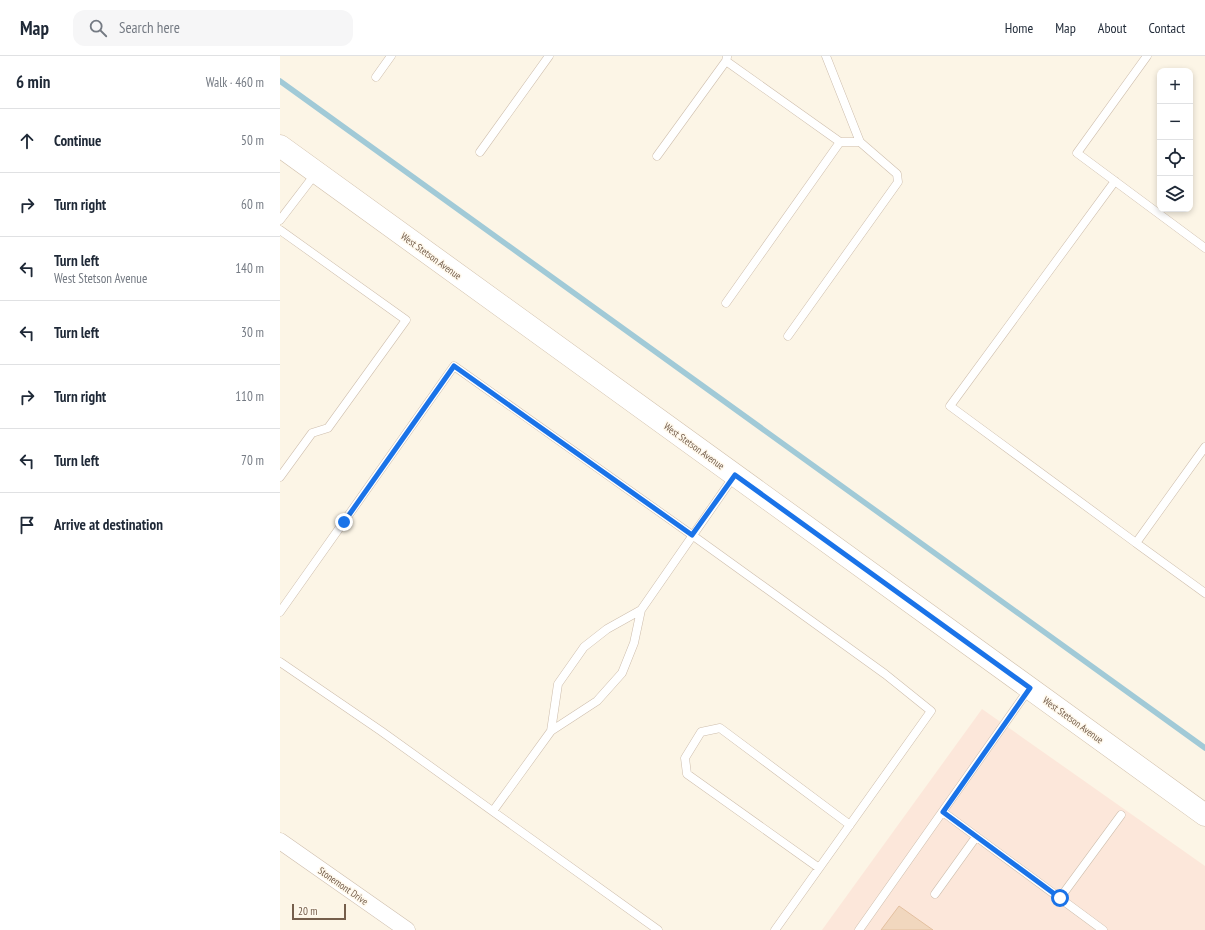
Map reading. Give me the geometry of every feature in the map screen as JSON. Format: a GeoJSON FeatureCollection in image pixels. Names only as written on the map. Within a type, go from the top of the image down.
{"type":"FeatureCollection","features":[{"type":"Feature","properties":{"kind":"main road","name":"West Stetson Avenue"},"geometry":{"type":"LineString","coordinates":[[280,146],[1205,815]]}},
{"type":"Feature","properties":{"kind":"street","name":"Stonemont Drive"},"geometry":{"type":"LineString","coordinates":[[280,841],[407,930]]}},
{"type":"Feature","properties":{"kind":"lane"},"geometry":{"type":"LineString","coordinates":[[376,77],[391,56]]}},
{"type":"Feature","properties":{"kind":"lane"},"geometry":{"type":"LineString","coordinates":[[480,152],[549,56]]}},
{"type":"Feature","properties":{"kind":"lane"},"geometry":{"type":"LineString","coordinates":[[788,336],[898,182],[896,174],[860,142],[826,56]]}},
{"type":"Feature","properties":{"kind":"lane"},"geometry":{"type":"LineString","coordinates":[[1147,56],[1077,153],[1205,248]]}},
{"type":"Feature","properties":{"kind":"lane"},"geometry":{"type":"LineString","coordinates":[[657,156],[726,58],[840,142],[860,142]]}},
{"type":"Feature","properties":{"kind":"lane"},"geometry":{"type":"LineString","coordinates":[[726,303],[840,142]]}},
{"type":"Feature","properties":{"kind":"lane"},"geometry":{"type":"LineString","coordinates":[[280,220],[316,172]]}},
{"type":"Feature","properties":{"kind":"lane"},"geometry":{"type":"LineString","coordinates":[[1115,181],[950,406],[1205,593]]}},
{"type":"Feature","properties":{"kind":"lane"},"geometry":{"type":"LineString","coordinates":[[280,230],[406,320],[328,428],[312,433],[280,477]]}},
{"type":"Feature","properties":{"kind":"lane"},"geometry":{"type":"LineString","coordinates":[[280,612],[454,366],[885,674],[931,711],[775,930]]}},
{"type":"Feature","properties":{"kind":"lane"},"geometry":{"type":"LineString","coordinates":[[1136,543],[1205,447]]}},
{"type":"Feature","properties":{"kind":"lane"},"geometry":{"type":"LineString","coordinates":[[493,812],[550,731],[597,702],[622,673],[634,643],[641,610],[735,475]]}},
{"type":"Feature","properties":{"kind":"lane"},"geometry":{"type":"LineString","coordinates":[[550,731],[558,684],[584,647],[607,629],[641,610]]}},
{"type":"Feature","properties":{"kind":"lane"},"geometry":{"type":"LineString","coordinates":[[280,662],[658,930]]}},
{"type":"Feature","properties":{"kind":"lane"},"geometry":{"type":"LineString","coordinates":[[859,930],[1030,688]]}},
{"type":"Feature","properties":{"kind":"lane"},"geometry":{"type":"LineString","coordinates":[[819,868],[687,774],[685,758],[701,732],[720,728],[850,825]]}},
{"type":"Feature","properties":{"kind":"lane"},"geometry":{"type":"LineString","coordinates":[[943,812],[1103,930]]}},
{"type":"Feature","properties":{"kind":"lane"},"geometry":{"type":"LineString","coordinates":[[1060,898],[1121,815]]}},
{"type":"Feature","properties":{"kind":"lane"},"geometry":{"type":"LineString","coordinates":[[935,894],[976,837]]}},
{"type":"Feature","properties":{"kind":"shaded area"},"geometry":{"type":"Polygon","coordinates":[[[982,709],[1205,866],[1205,930],[822,930],[982,709]]]}},
{"type":"Feature","properties":{"kind":"building"},"geometry":{"type":"Polygon","coordinates":[[[899,906],[933,930],[881,930],[899,906]]]}},
{"type":"Feature","properties":{"kind":"waterway"},"geometry":{"type":"LineString","coordinates":[[280,81],[1205,748]]}},
{"type":"Feature","properties":{"kind":"route"},"geometry":{"type":"LineString","coordinates":[[344,522],[454,366],[692,535],[735,475],[1030,688],[943,812],[1060,898]]}}]}
